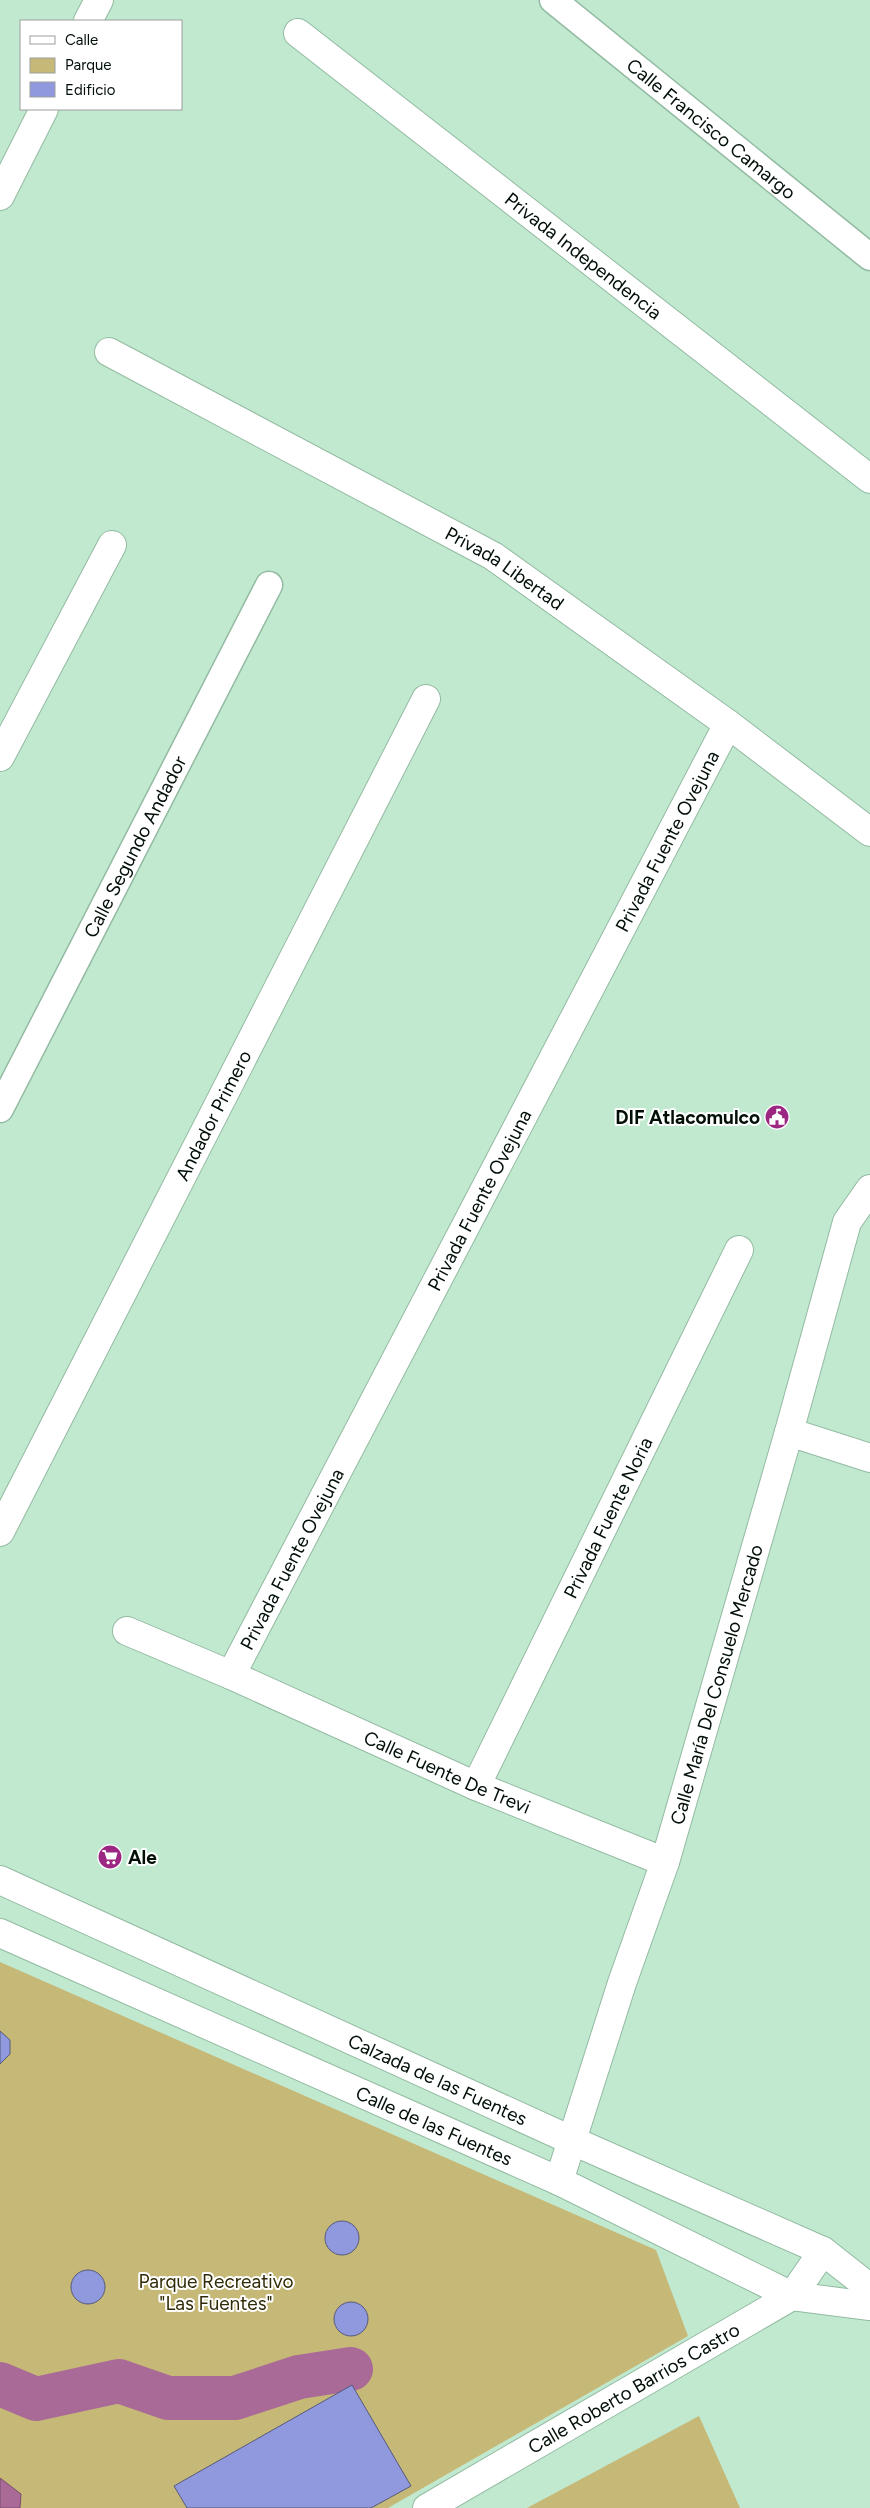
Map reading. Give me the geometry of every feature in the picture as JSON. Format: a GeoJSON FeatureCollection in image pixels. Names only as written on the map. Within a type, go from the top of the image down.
{"type":"FeatureCollection","features":[{"type":"Feature","properties":{"kind":"street"},"geometry":{"type":"LineString","coordinates":[[89,20],[99,0]]}},
{"type":"Feature","properties":{"kind":"street","name":"Calle Francisco Camargo"},"geometry":{"type":"LineString","coordinates":[[553,0],[870,257]]}},
{"type":"Feature","properties":{"kind":"street","name":"Privada Independencia"},"geometry":{"type":"LineString","coordinates":[[298,33],[870,479]]}},
{"type":"Feature","properties":{"kind":"street"},"geometry":{"type":"LineString","coordinates":[[0,196],[43,110]]}},
{"type":"Feature","properties":{"kind":"street","name":"Privada Libertad"},"geometry":{"type":"LineString","coordinates":[[109,352],[493,556],[728,724],[870,832]]}},
{"type":"Feature","properties":{"kind":"street"},"geometry":{"type":"LineString","coordinates":[[0,757],[112,544]]}},
{"type":"Feature","properties":{"kind":"street","name":"Calle Segundo Andador"},"geometry":{"type":"LineString","coordinates":[[0,1109],[269,585]]}},
{"type":"Feature","properties":{"kind":"street","name":"Andador Primero"},"geometry":{"type":"LineString","coordinates":[[0,1532],[426,699]]}},
{"type":"Feature","properties":{"kind":"street","name":"Privada Fuente Ovejuna"},"geometry":{"type":"LineString","coordinates":[[231,1675],[728,724]]}},
{"type":"Feature","properties":{"kind":"street","name":"Calle María Del Consuelo Mercado"},"geometry":{"type":"LineString","coordinates":[[559,2181],[622,1983],[665,1862],[789,1432],[847,1222],[870,1188]]}},
{"type":"Feature","properties":{"kind":"street","name":"Privada Fuente Noria"},"geometry":{"type":"LineString","coordinates":[[476,1786],[739,1250]]}},
{"type":"Feature","properties":{"kind":"street"},"geometry":{"type":"LineString","coordinates":[[789,1432],[870,1458]]}},
{"type":"Feature","properties":{"kind":"street","name":"Calle Fuente De Trevi"},"geometry":{"type":"LineString","coordinates":[[127,1632],[231,1675],[476,1786],[665,1862]]}},
{"type":"Feature","properties":{"kind":"street","name":"Calzada de las Fuentes"},"geometry":{"type":"LineString","coordinates":[[0,1880],[573,2141],[823,2251],[870,2288]]}},
{"type":"Feature","properties":{"kind":"street","name":"Calle de las Fuentes"},"geometry":{"type":"LineString","coordinates":[[0,1933],[559,2181],[792,2296],[870,2306]]}},
{"type":"Feature","properties":{"kind":"street","name":"Calle Roberto Barrios Castro"},"geometry":{"type":"LineString","coordinates":[[428,2508],[792,2296],[823,2251]]}},
{"type":"Feature","properties":{"kind":"green space","name":"Parque Recreativo \"Las Fuentes\""},"geometry":{"type":"Polygon","coordinates":[[[0,1962],[656,2250],[688,2336],[388,2508],[0,2508],[0,1962]]]}},
{"type":"Feature","properties":{"kind":"green space"},"geometry":{"type":"Polygon","coordinates":[[[699,2416],[740,2508],[527,2508],[699,2416]]]}},
{"type":"Feature","properties":{"kind":"shaded area"},"geometry":{"type":"Polygon","coordinates":[[[0,2478],[21,2494],[20,2508],[0,2508],[0,2478]]]}},
{"type":"Feature","properties":{"kind":"building"},"geometry":{"type":"Polygon","coordinates":[[[0,2031],[10,2040],[10,2054],[0,2064],[0,2031]]]}},
{"type":"Feature","properties":{"kind":"building"},"geometry":{"type":"Polygon","coordinates":[[[342,2221],[349,2222],[354,2226],[358,2231],[358,2245],[354,2250],[349,2254],[342,2255],[335,2254],[330,2250],[326,2245],[325,2238],[326,2231],[330,2226],[335,2222],[342,2221]]]}},
{"type":"Feature","properties":{"kind":"building"},"geometry":{"type":"Polygon","coordinates":[[[88,2270],[95,2271],[100,2275],[104,2280],[104,2294],[100,2299],[95,2303],[88,2304],[81,2303],[76,2299],[72,2294],[71,2287],[72,2280],[76,2275],[81,2271],[88,2270]]]}},
{"type":"Feature","properties":{"kind":"building"},"geometry":{"type":"Polygon","coordinates":[[[351,2302],[358,2303],[363,2307],[367,2312],[367,2326],[363,2331],[358,2335],[351,2336],[344,2335],[339,2331],[335,2326],[334,2319],[335,2312],[339,2307],[344,2303],[351,2302]]]}},
{"type":"Feature","properties":{"kind":"building"},"geometry":{"type":"Polygon","coordinates":[[[352,2385],[411,2486],[371,2508],[187,2508],[174,2486],[352,2385]]]}},
{"type":"Feature","properties":{"kind":"waterway"},"geometry":{"type":"LineString","coordinates":[[0,2384],[36,2399],[119,2381],[168,2398],[235,2398],[299,2377],[351,2369]]}},
{"type":"Feature","properties":{"kind":"place","name":"DIF Atlacomulco"},"geometry":{"type":"Point","coordinates":[777,1117]}},
{"type":"Feature","properties":{"kind":"place","name":"Ale"},"geometry":{"type":"Point","coordinates":[110,1857]}}]}
